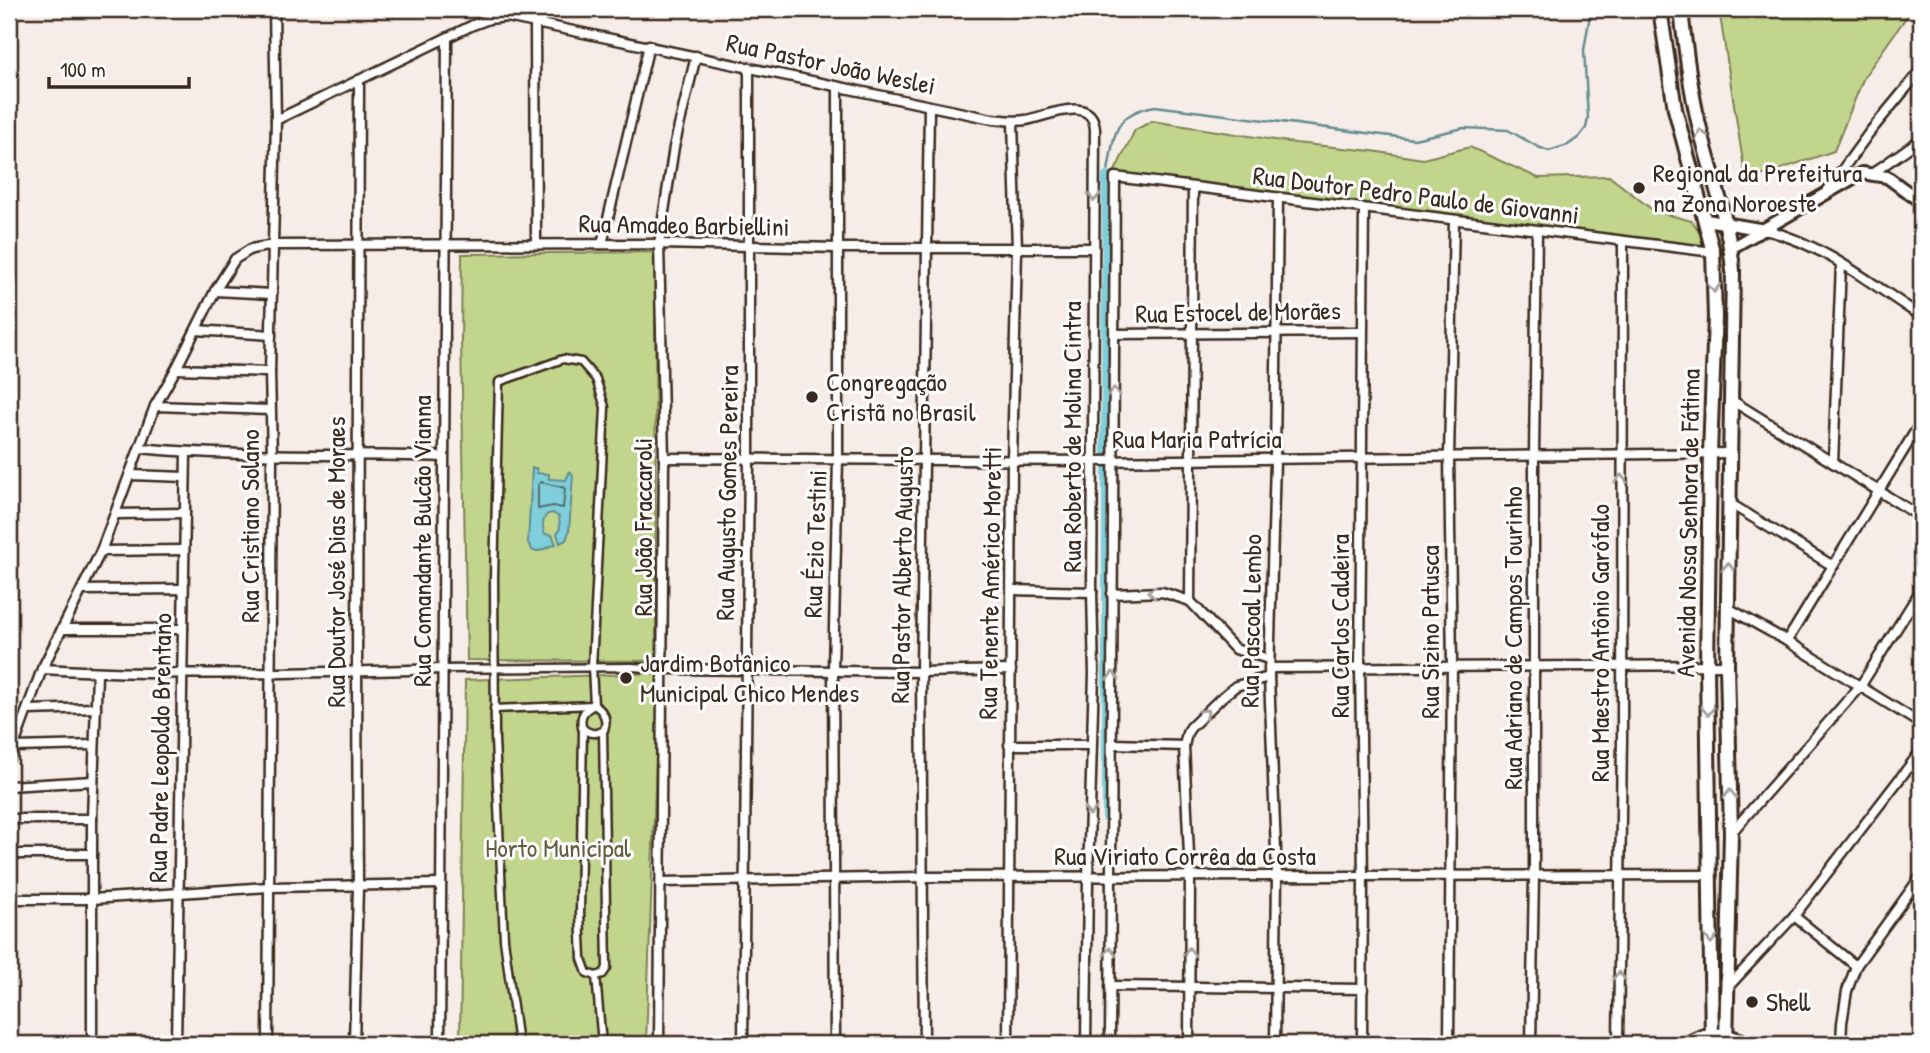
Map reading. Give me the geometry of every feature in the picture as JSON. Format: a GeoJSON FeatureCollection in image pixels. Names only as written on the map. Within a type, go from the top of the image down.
{"type":"FeatureCollection","features":[{"type":"Feature","properties":{"kind":"main road","name":"Avenida Nossa Senhora de Fátima"},"geometry":{"type":"LineString","coordinates":[[1660,9],[1675,109],[1713,252],[1715,317],[1707,667],[1712,1039]]}},
{"type":"Feature","properties":{"kind":"main road","name":"Avenida Nossa Senhora de Fátima"},"geometry":{"type":"LineString","coordinates":[[1681,9],[1685,52],[1696,113],[1731,248],[1733,271],[1727,665],[1731,833],[1726,1039]]}},
{"type":"Feature","properties":{"kind":"main road"},"geometry":{"type":"LineString","coordinates":[[1687,1044],[1712,1039],[1749,1044]]}},
{"type":"Feature","properties":{"kind":"street","name":"Rua Cristiano Solano"},"geometry":{"type":"LineString","coordinates":[[268,1044],[272,456],[270,372],[276,120],[274,9]]}},
{"type":"Feature","properties":{"kind":"street","name":"Rua Pastor João Weslei"},"geometry":{"type":"LineString","coordinates":[[276,120],[489,19],[507,17],[1013,122],[1078,108],[1091,114],[1095,129]]}},
{"type":"Feature","properties":{"kind":"street"},"geometry":{"type":"LineString","coordinates":[[535,22],[536,244]]}},
{"type":"Feature","properties":{"kind":"street","name":"Rua Comandante Bulcão Vianna"},"geometry":{"type":"LineString","coordinates":[[440,1044],[447,38]]}},
{"type":"Feature","properties":{"kind":"street"},"geometry":{"type":"LineString","coordinates":[[602,244],[649,46]]}},
{"type":"Feature","properties":{"kind":"street","name":"Rua João Fraccaroli"},"geometry":{"type":"LineString","coordinates":[[659,1044],[664,458],[659,244],[674,147],[696,56]]}},
{"type":"Feature","properties":{"kind":"street","name":"Rua Augusto Gomes Pereira"},"geometry":{"type":"LineString","coordinates":[[743,1044],[749,459],[749,68]]}},
{"type":"Feature","properties":{"kind":"street"},"geometry":{"type":"LineString","coordinates":[[1826,194],[1869,133],[1921,71]]}},
{"type":"Feature","properties":{"kind":"street","name":"Rua Doutor José Dias de Moraes"},"geometry":{"type":"LineString","coordinates":[[354,1044],[358,887],[356,671],[359,80]]}},
{"type":"Feature","properties":{"kind":"street","name":"Rua Ézio Testini"},"geometry":{"type":"LineString","coordinates":[[835,1044],[833,670],[838,459],[838,87]]}},
{"type":"Feature","properties":{"kind":"street","name":"Rua Pastor Alberto Augusto"},"geometry":{"type":"LineString","coordinates":[[924,1044],[921,672],[929,106]]}},
{"type":"Feature","properties":{"kind":"street","name":"Rua Tenente Américo Moretti"},"geometry":{"type":"LineString","coordinates":[[1008,1044],[1012,461],[1017,249],[1013,122]]}},
{"type":"Feature","properties":{"kind":"street","name":"Rua Roberto de Molina Cintra"},"geometry":{"type":"LineString","coordinates":[[1086,1044],[1094,674],[1092,592],[1096,461],[1095,129]]}},
{"type":"Feature","properties":{"kind":"street"},"geometry":{"type":"LineString","coordinates":[[1872,173],[1920,141]]}},
{"type":"Feature","properties":{"kind":"street"},"geometry":{"type":"LineString","coordinates":[[1731,248],[1862,173],[1887,177],[1920,198]]}},
{"type":"Feature","properties":{"kind":"street","name":"Rua Roberto de Molina Cintra"},"geometry":{"type":"LineString","coordinates":[[1110,1044],[1115,177]]}},
{"type":"Feature","properties":{"kind":"street","name":"Rua Doutor Pedro Paulo de Giovanni"},"geometry":{"type":"LineString","coordinates":[[1115,177],[1713,252]]}},
{"type":"Feature","properties":{"kind":"street"},"geometry":{"type":"LineString","coordinates":[[1190,601],[1193,188]]}},
{"type":"Feature","properties":{"kind":"street","name":"Rua Pascoal Lembo"},"geometry":{"type":"LineString","coordinates":[[1275,1044],[1277,876],[1269,668],[1278,198]]}},
{"type":"Feature","properties":{"kind":"street","name":"Rua Carlos Caldeira"},"geometry":{"type":"LineString","coordinates":[[1362,1044],[1360,667],[1364,209]]}},
{"type":"Feature","properties":{"kind":"street","name":"Rua Sizino Patusca"},"geometry":{"type":"LineString","coordinates":[[1449,1044],[1452,665],[1449,457],[1454,219]]}},
{"type":"Feature","properties":{"kind":"street"},"geometry":{"type":"LineString","coordinates":[[1706,220],[1765,230],[1799,241],[1921,316]]}},
{"type":"Feature","properties":{"kind":"street","name":"Rua Adriano de Campos Tourinho"},"geometry":{"type":"LineString","coordinates":[[1531,1044],[1537,231]]}},
{"type":"Feature","properties":{"kind":"street","name":"Rua Maestro Antônio Garófalo"},"geometry":{"type":"LineString","coordinates":[[1618,1044],[1623,242]]}},
{"type":"Feature","properties":{"kind":"street","name":"Rua Amadeo Barbiellini"},"geometry":{"type":"LineString","coordinates":[[215,291],[236,259],[251,249],[274,245],[659,244],[838,248],[1094,248]]}},
{"type":"Feature","properties":{"kind":"street"},"geometry":{"type":"LineString","coordinates":[[1833,463],[1840,264]]}},
{"type":"Feature","properties":{"kind":"street"},"geometry":{"type":"LineString","coordinates":[[9,760],[42,669],[101,551],[155,406],[215,291],[272,294]]}},
{"type":"Feature","properties":{"kind":"street"},"geometry":{"type":"LineString","coordinates":[[196,330],[271,335]]}},
{"type":"Feature","properties":{"kind":"street","name":"Rua Estocel de Morães"},"geometry":{"type":"LineString","coordinates":[[1115,334],[1362,332]]}},
{"type":"Feature","properties":{"kind":"street"},"geometry":{"type":"LineString","coordinates":[[518,1044],[504,939],[494,709],[499,382],[563,359],[581,362],[596,379],[606,407],[592,667],[594,705]]}},
{"type":"Feature","properties":{"kind":"street"},"geometry":{"type":"LineString","coordinates":[[176,369],[270,372]]}},
{"type":"Feature","properties":{"kind":"street"},"geometry":{"type":"LineString","coordinates":[[1731,400],[1921,517]]}},
{"type":"Feature","properties":{"kind":"street"},"geometry":{"type":"LineString","coordinates":[[155,406],[270,410]]}},
{"type":"Feature","properties":{"kind":"street"},"geometry":{"type":"LineString","coordinates":[[1787,641],[1921,422]]}},
{"type":"Feature","properties":{"kind":"street"},"geometry":{"type":"LineString","coordinates":[[141,447],[272,456],[358,453],[443,457]]}},
{"type":"Feature","properties":{"kind":"street","name":"Rua Padre Leopoldo Brentano"},"geometry":{"type":"LineString","coordinates":[[176,1044],[186,452]]}},
{"type":"Feature","properties":{"kind":"street","name":"Rua Maria Patrícia"},"geometry":{"type":"LineString","coordinates":[[664,458],[1096,461],[1730,453]]}},
{"type":"Feature","properties":{"kind":"street"},"geometry":{"type":"LineString","coordinates":[[131,475],[185,477]]}},
{"type":"Feature","properties":{"kind":"street"},"geometry":{"type":"LineString","coordinates":[[1729,503],[1833,566]]}},
{"type":"Feature","properties":{"kind":"street"},"geometry":{"type":"LineString","coordinates":[[116,514],[185,513]]}},
{"type":"Feature","properties":{"kind":"street"},"geometry":{"type":"LineString","coordinates":[[101,551],[183,550]]}},
{"type":"Feature","properties":{"kind":"street"},"geometry":{"type":"LineString","coordinates":[[82,590],[183,589]]}},
{"type":"Feature","properties":{"kind":"street"},"geometry":{"type":"LineString","coordinates":[[1012,590],[1092,592]]}},
{"type":"Feature","properties":{"kind":"street"},"geometry":{"type":"LineString","coordinates":[[1731,833],[1861,685],[1921,590]]}},
{"type":"Feature","properties":{"kind":"street"},"geometry":{"type":"LineString","coordinates":[[1112,594],[1162,592],[1190,601],[1235,649],[1269,668]]}},
{"type":"Feature","properties":{"kind":"street"},"geometry":{"type":"LineString","coordinates":[[1728,608],[1861,685],[1921,724]]}},
{"type":"Feature","properties":{"kind":"street"},"geometry":{"type":"LineString","coordinates":[[62,629],[183,629]]}},
{"type":"Feature","properties":{"kind":"street"},"geometry":{"type":"LineString","coordinates":[[1189,1044],[1190,877],[1184,746],[1187,733],[1195,721],[1236,686],[1269,668],[1727,665]]}},
{"type":"Feature","properties":{"kind":"street"},"geometry":{"type":"LineString","coordinates":[[42,669],[97,673],[270,674],[592,667],[921,672],[1011,670]]}},
{"type":"Feature","properties":{"kind":"street"},"geometry":{"type":"LineString","coordinates":[[92,1044],[92,819],[97,673]]}},
{"type":"Feature","properties":{"kind":"street"},"geometry":{"type":"LineString","coordinates":[[494,709],[594,705],[604,714],[607,723],[603,731],[607,968],[603,974],[596,976],[587,973],[582,959],[580,912],[581,719],[584,710],[594,705]]}},
{"type":"Feature","properties":{"kind":"street"},"geometry":{"type":"LineString","coordinates":[[28,710],[96,708]]}},
{"type":"Feature","properties":{"kind":"street"},"geometry":{"type":"LineString","coordinates":[[583,729],[596,734],[603,731]]}},
{"type":"Feature","properties":{"kind":"street"},"geometry":{"type":"LineString","coordinates":[[14,747],[94,744]]}},
{"type":"Feature","properties":{"kind":"street"},"geometry":{"type":"LineString","coordinates":[[1113,744],[1184,746]]}},
{"type":"Feature","properties":{"kind":"street"},"geometry":{"type":"LineString","coordinates":[[1010,745],[1091,745]]}},
{"type":"Feature","properties":{"kind":"street"},"geometry":{"type":"LineString","coordinates":[[1728,987],[1794,916],[1921,751]]}},
{"type":"Feature","properties":{"kind":"street"},"geometry":{"type":"LineString","coordinates":[[9,786],[93,781]]}},
{"type":"Feature","properties":{"kind":"street"},"geometry":{"type":"LineString","coordinates":[[9,819],[92,819]]}},
{"type":"Feature","properties":{"kind":"street"},"geometry":{"type":"LineString","coordinates":[[9,854],[92,853]]}},
{"type":"Feature","properties":{"kind":"street","name":"Rua Viriato Corrêa da Costa"},"geometry":{"type":"LineString","coordinates":[[661,883],[923,877],[1709,875]]}},
{"type":"Feature","properties":{"kind":"street"},"geometry":{"type":"LineString","coordinates":[[1841,1044],[1847,991],[1856,966],[1921,876]]}},
{"type":"Feature","properties":{"kind":"street"},"geometry":{"type":"LineString","coordinates":[[9,899],[92,899],[269,887],[441,884]]}},
{"type":"Feature","properties":{"kind":"street"},"geometry":{"type":"LineString","coordinates":[[1794,916],[1856,966]]}},
{"type":"Feature","properties":{"kind":"street"},"geometry":{"type":"LineString","coordinates":[[596,976],[602,1044]]}},
{"type":"Feature","properties":{"kind":"street"},"geometry":{"type":"LineString","coordinates":[[1110,986],[1363,989]]}},
{"type":"Feature","properties":{"kind":"green space"},"geometry":{"type":"Polygon","coordinates":[[[1719,9],[1912,9],[1864,77],[1834,151],[1746,181],[1719,9]]]}},
{"type":"Feature","properties":{"kind":"green space"},"geometry":{"type":"Polygon","coordinates":[[[1152,121],[1423,159],[1470,147],[1538,178],[1609,176],[1654,211],[1692,221],[1713,252],[1112,177],[1135,130],[1152,121]]]}},
{"type":"Feature","properties":{"kind":"green space"},"geometry":{"type":"Polygon","coordinates":[[[655,252],[656,661],[467,660],[462,254],[655,252]]]}},
{"type":"Feature","properties":{"kind":"green space","name":"Horto Municipal"},"geometry":{"type":"Polygon","coordinates":[[[659,673],[646,1044],[460,1044],[465,680],[659,673]]]}},
{"type":"Feature","properties":{"kind":"water"},"geometry":{"type":"Polygon","coordinates":[[[532,468],[536,468],[537,473],[549,474],[549,479],[566,480],[570,471],[573,475],[566,540],[560,543],[557,534],[560,528],[559,517],[553,513],[548,514],[544,521],[544,532],[552,535],[556,544],[539,551],[533,551],[528,543],[532,468]]]}},
{"type":"Feature","properties":{"kind":"waterway"},"geometry":{"type":"LineString","coordinates":[[1107,176],[1114,139],[1122,122],[1140,110],[1155,106],[1414,139],[1464,128],[1508,130],[1549,151],[1568,145],[1586,128],[1588,118],[1584,50],[1591,9]]}},
{"type":"Feature","properties":{"kind":"waterway"},"geometry":{"type":"LineString","coordinates":[[1106,452],[1107,176]]}},
{"type":"Feature","properties":{"kind":"waterway"},"geometry":{"type":"LineString","coordinates":[[1107,469],[1107,818]]}},
{"type":"Feature","properties":{"kind":"place","name":"Regional da Prefeitura na Zona Noroeste"},"geometry":{"type":"Point","coordinates":[1639,188]}},
{"type":"Feature","properties":{"kind":"place","name":"Congregação Cristã no Brasil"},"geometry":{"type":"Point","coordinates":[812,397]}},
{"type":"Feature","properties":{"kind":"place","name":"Jardim Botânico Municipal Chico Mendes"},"geometry":{"type":"Point","coordinates":[626,678]}},
{"type":"Feature","properties":{"kind":"place","name":"Shell"},"geometry":{"type":"Point","coordinates":[1752,1002]}}]}
